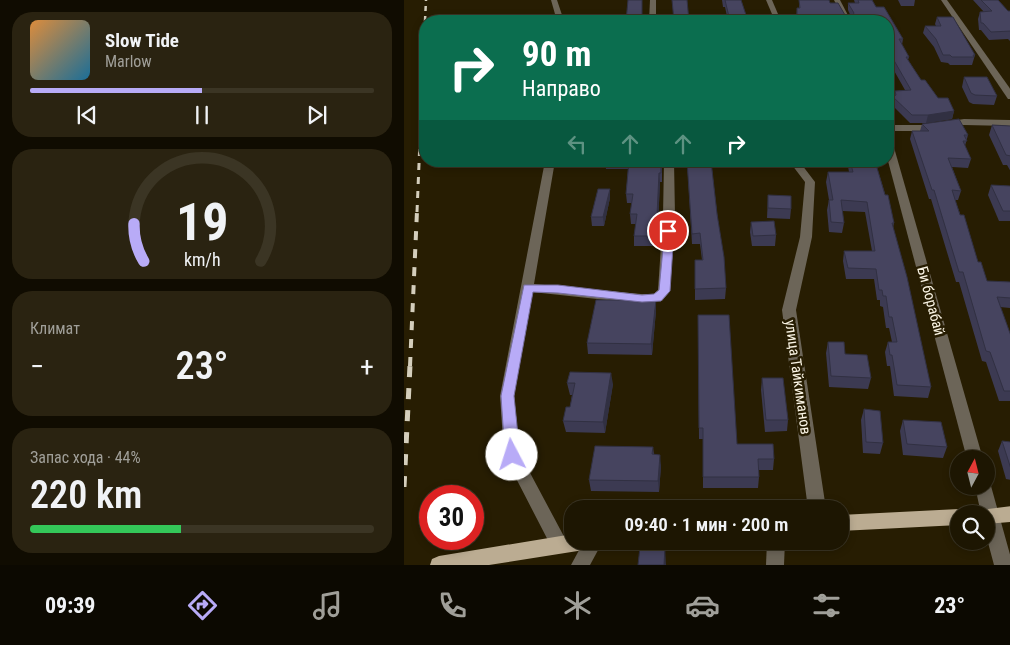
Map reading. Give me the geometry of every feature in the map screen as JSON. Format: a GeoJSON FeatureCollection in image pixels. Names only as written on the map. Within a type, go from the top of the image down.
{"type":"FeatureCollection","features":[{"type":"Feature","properties":{"kind":"main road"},"geometry":{"type":"LineString","coordinates":[[995,515],[1010,514]]}},
{"type":"Feature","properties":{"kind":"main road"},"geometry":{"type":"LineString","coordinates":[[849,523],[950,517]]}},
{"type":"Feature","properties":{"kind":"main road"},"geometry":{"type":"LineString","coordinates":[[439,565],[564,544]]}},
{"type":"Feature","properties":{"kind":"street"},"geometry":{"type":"LineString","coordinates":[[554,0],[559,15]]}},
{"type":"Feature","properties":{"kind":"street"},"geometry":{"type":"LineString","coordinates":[[652,15],[653,0]]}},
{"type":"Feature","properties":{"kind":"street"},"geometry":{"type":"LineString","coordinates":[[769,0],[775,15]]}},
{"type":"Feature","properties":{"kind":"street"},"geometry":{"type":"LineString","coordinates":[[837,0],[845,15]]}},
{"type":"Feature","properties":{"kind":"street"},"geometry":{"type":"LineString","coordinates":[[944,0],[972,38],[1010,97]]}},
{"type":"Feature","properties":{"kind":"street"},"geometry":{"type":"LineString","coordinates":[[894,128],[926,128],[964,122],[1010,123]]}},
{"type":"Feature","properties":{"kind":"street","name":"Би борабай"},"geometry":{"type":"LineString","coordinates":[[894,166],[973,450]]}},
{"type":"Feature","properties":{"kind":"street"},"geometry":{"type":"LineString","coordinates":[[549,167],[508,396],[512,455],[559,544]]}},
{"type":"Feature","properties":{"kind":"street"},"geometry":{"type":"LineString","coordinates":[[528,288],[657,298],[664,291],[669,216],[669,167]]}},
{"type":"Feature","properties":{"kind":"street","name":"улица Тайкиманов"},"geometry":{"type":"LineString","coordinates":[[799,167],[810,182],[806,237],[789,310],[816,500]]}},
{"type":"Feature","properties":{"kind":"street"},"geometry":{"type":"LineString","coordinates":[[995,535],[1004,565]]}},
{"type":"Feature","properties":{"kind":"street"},"geometry":{"type":"LineString","coordinates":[[580,565],[590,550]]}},
{"type":"Feature","properties":{"kind":"street"},"geometry":{"type":"LineString","coordinates":[[775,565],[776,550]]}},
{"type":"Feature","properties":{"kind":"building"},"geometry":{"type":"Polygon","coordinates":[[[628,0],[642,0],[642,15],[627,15],[628,0]]]}},
{"type":"Feature","properties":{"kind":"building"},"geometry":{"type":"Polygon","coordinates":[[[672,0],[687,0],[688,15],[673,15],[672,0]]]}},
{"type":"Feature","properties":{"kind":"building"},"geometry":{"type":"Polygon","coordinates":[[[725,0],[741,0],[746,15],[729,15],[725,0]]]}},
{"type":"Feature","properties":{"kind":"building"},"geometry":{"type":"Polygon","coordinates":[[[799,0],[829,0],[830,3],[838,3],[845,15],[797,15],[797,8],[800,8],[799,0]]]}},
{"type":"Feature","properties":{"kind":"building"},"geometry":{"type":"Polygon","coordinates":[[[858,0],[872,0],[876,7],[884,7],[889,15],[853,15],[854,13],[848,3],[859,3],[858,0]]]}},
{"type":"Feature","properties":{"kind":"building"},"geometry":{"type":"Polygon","coordinates":[[[981,0],[998,0],[1008,11],[1011,11],[1011,31],[991,32],[981,23],[980,12],[992,11],[981,0]]]}},
{"type":"Feature","properties":{"kind":"building"},"geometry":{"type":"Polygon","coordinates":[[[937,17],[953,17],[975,55],[973,55],[974,57],[943,55],[936,39],[925,26],[941,26],[937,17]]]}},
{"type":"Feature","properties":{"kind":"building"},"geometry":{"type":"Polygon","coordinates":[[[894,24],[903,39],[899,39],[909,57],[906,57],[921,80],[925,80],[938,98],[948,98],[954,111],[928,115],[912,115],[894,98],[896,95],[895,91],[911,90],[894,60],[894,24]]]}},
{"type":"Feature","properties":{"kind":"building"},"geometry":{"type":"Polygon","coordinates":[[[964,77],[987,77],[997,96],[975,95],[971,93],[964,77]]]}},
{"type":"Feature","properties":{"kind":"building"},"geometry":{"type":"Polygon","coordinates":[[[959,119],[968,135],[964,135],[967,141],[963,141],[971,159],[948,158],[961,191],[952,190],[960,215],[964,215],[978,262],[981,262],[987,281],[1011,282],[1011,298],[997,297],[1011,336],[1011,391],[1004,391],[990,352],[986,351],[963,272],[959,272],[934,190],[932,190],[912,131],[929,131],[922,124],[959,119]]]}},
{"type":"Feature","properties":{"kind":"building"},"geometry":{"type":"Polygon","coordinates":[[[992,125],[1011,126],[1011,156],[1006,155],[992,125]]]}},
{"type":"Feature","properties":{"kind":"building"},"geometry":{"type":"Polygon","coordinates":[[[628,167],[661,167],[661,173],[659,173],[656,236],[634,236],[637,214],[630,214],[633,194],[626,194],[628,167]]]}},
{"type":"Feature","properties":{"kind":"building"},"geometry":{"type":"Polygon","coordinates":[[[687,167],[712,167],[724,257],[726,288],[695,289],[695,260],[703,260],[700,233],[692,234],[687,167]]]}},
{"type":"Feature","properties":{"kind":"building"},"geometry":{"type":"Polygon","coordinates":[[[852,167],[877,167],[885,195],[888,195],[894,223],[892,223],[907,277],[931,387],[897,385],[888,342],[897,342],[892,317],[889,317],[886,296],[883,296],[882,290],[879,290],[876,269],[848,268],[844,251],[875,251],[867,202],[841,200],[844,223],[831,222],[829,200],[833,200],[828,172],[853,172],[852,167]]]}},
{"type":"Feature","properties":{"kind":"building"},"geometry":{"type":"Polygon","coordinates":[[[991,185],[1011,186],[1011,211],[1003,211],[991,185]]]}},
{"type":"Feature","properties":{"kind":"building"},"geometry":{"type":"Polygon","coordinates":[[[598,189],[610,189],[603,217],[591,217],[598,189]]]}},
{"type":"Feature","properties":{"kind":"building"},"geometry":{"type":"Polygon","coordinates":[[[768,195],[791,196],[791,209],[768,208],[768,195]]]}},
{"type":"Feature","properties":{"kind":"building"},"geometry":{"type":"Polygon","coordinates":[[[774,221],[776,235],[753,236],[751,222],[774,221]]]}},
{"type":"Feature","properties":{"kind":"building"},"geometry":{"type":"Polygon","coordinates":[[[596,300],[656,300],[651,344],[587,343],[596,300]]]}},
{"type":"Feature","properties":{"kind":"building"},"geometry":{"type":"Polygon","coordinates":[[[698,315],[729,315],[737,444],[773,444],[774,459],[758,459],[759,477],[703,477],[703,428],[699,428],[698,315]]]}},
{"type":"Feature","properties":{"kind":"building"},"geometry":{"type":"Polygon","coordinates":[[[828,342],[844,342],[845,354],[867,355],[871,378],[831,376],[828,342]]]}},
{"type":"Feature","properties":{"kind":"building"},"geometry":{"type":"Polygon","coordinates":[[[570,372],[611,373],[603,422],[563,421],[566,407],[570,407],[575,383],[567,383],[570,372]]]}},
{"type":"Feature","properties":{"kind":"building"},"geometry":{"type":"Polygon","coordinates":[[[762,378],[783,378],[788,420],[766,420],[762,378]]]}},
{"type":"Feature","properties":{"kind":"building"},"geometry":{"type":"Polygon","coordinates":[[[864,409],[880,411],[883,443],[866,442],[864,409]]]}},
{"type":"Feature","properties":{"kind":"building"},"geometry":{"type":"Polygon","coordinates":[[[903,420],[941,422],[947,447],[907,444],[903,420]]]}},
{"type":"Feature","properties":{"kind":"building"},"geometry":{"type":"Polygon","coordinates":[[[1002,441],[1011,442],[1011,469],[1002,441]]]}},
{"type":"Feature","properties":{"kind":"building"},"geometry":{"type":"Polygon","coordinates":[[[595,446],[653,447],[652,454],[660,455],[658,481],[589,480],[595,446]]]}},
{"type":"Feature","properties":{"kind":"building"},"geometry":{"type":"Polygon","coordinates":[[[640,550],[665,550],[664,565],[638,565],[640,550]]]}},
{"type":"Feature","properties":{"kind":"railway"},"geometry":{"type":"LineString","coordinates":[[425,15],[426,0]]}},
{"type":"Feature","properties":{"kind":"railway"},"geometry":{"type":"LineString","coordinates":[[417,212],[419,164]]}},
{"type":"Feature","properties":{"kind":"railway"},"geometry":{"type":"LineString","coordinates":[[410,366],[417,211]]}},
{"type":"Feature","properties":{"kind":"railway"},"geometry":{"type":"LineString","coordinates":[[404,487],[410,365]]}},
{"type":"Feature","properties":{"kind":"route"},"geometry":{"type":"LineString","coordinates":[[512,455],[508,396],[528,288],[657,298],[664,291],[668,231]]}}]}
